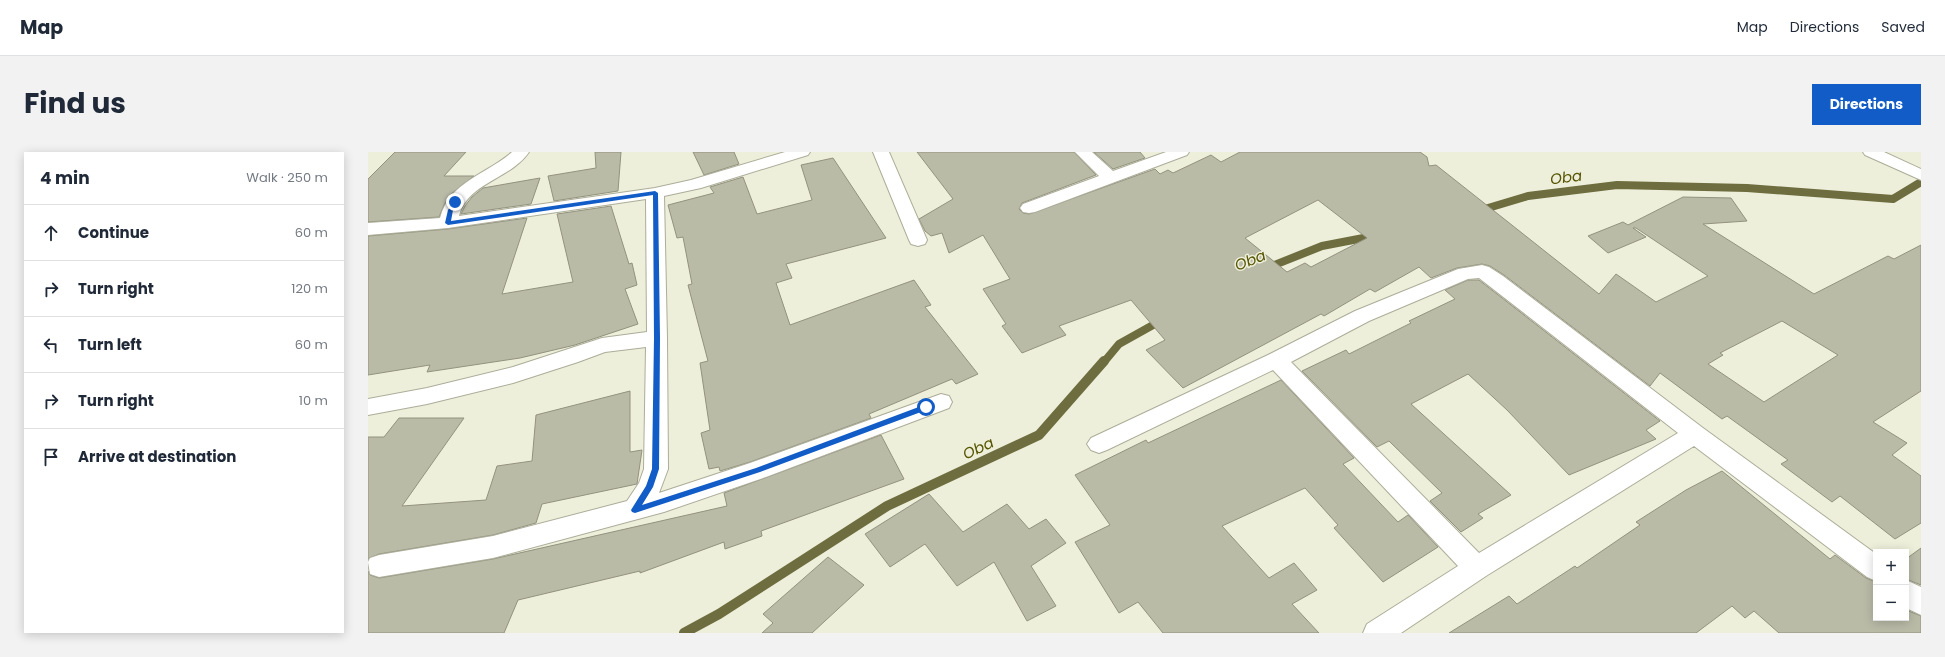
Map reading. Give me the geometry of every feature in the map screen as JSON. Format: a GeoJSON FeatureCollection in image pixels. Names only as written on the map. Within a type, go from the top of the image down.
{"type":"FeatureCollection","features":[{"type":"Feature","properties":{"kind":"street"},"geometry":{"type":"LineString","coordinates":[[448,223],[451,210],[460,195],[470,186],[491,176],[521,152]]}},
{"type":"Feature","properties":{"kind":"street"},"geometry":{"type":"LineString","coordinates":[[368,229],[448,223],[655,193],[695,184],[802,152]]}},
{"type":"Feature","properties":{"kind":"street"},"geometry":{"type":"LineString","coordinates":[[880,152],[918,240]]}},
{"type":"Feature","properties":{"kind":"street"},"geometry":{"type":"LineString","coordinates":[[1083,152],[1110,178]]}},
{"type":"Feature","properties":{"kind":"street"},"geometry":{"type":"LineString","coordinates":[[1028,208],[1181,152]]}},
{"type":"Feature","properties":{"kind":"street"},"geometry":{"type":"LineString","coordinates":[[1871,152],[1921,176]]}},
{"type":"Feature","properties":{"kind":"street"},"geometry":{"type":"LineString","coordinates":[[635,510],[650,487],[656,469],[657,338],[655,193]]}},
{"type":"Feature","properties":{"kind":"street"},"geometry":{"type":"LineString","coordinates":[[1099,444],[1276,360],[1362,316],[1465,273],[1482,272],[1496,280],[1695,434],[1873,567]]}},
{"type":"Feature","properties":{"kind":"street"},"geometry":{"type":"LineString","coordinates":[[368,407],[427,396],[513,375],[571,357],[602,345],[657,338]]}},
{"type":"Feature","properties":{"kind":"street"},"geometry":{"type":"LineString","coordinates":[[1276,360],[1477,568]]}},
{"type":"Feature","properties":{"kind":"street"},"geometry":{"type":"LineString","coordinates":[[379,566],[493,547],[635,510],[758,470],[941,402]]}},
{"type":"Feature","properties":{"kind":"street"},"geometry":{"type":"LineString","coordinates":[[1377,633],[1477,568],[1695,434]]}},
{"type":"Feature","properties":{"kind":"street"},"geometry":{"type":"LineString","coordinates":[[1909,594],[1921,603]]}},
{"type":"Feature","properties":{"kind":"building"},"geometry":{"type":"Polygon","coordinates":[[[395,152],[466,152],[444,176],[474,176],[451,194],[439,217],[368,222],[368,179],[395,152]]]}},
{"type":"Feature","properties":{"kind":"building"},"geometry":{"type":"Polygon","coordinates":[[[595,152],[621,152],[618,191],[554,201],[548,176],[596,168],[595,152]]]}},
{"type":"Feature","properties":{"kind":"building"},"geometry":{"type":"Polygon","coordinates":[[[693,152],[734,152],[739,164],[704,175],[693,152]]]}},
{"type":"Feature","properties":{"kind":"building"},"geometry":{"type":"Polygon","coordinates":[[[917,152],[1074,152],[1096,175],[1022,203],[1019,209],[1023,213],[1029,214],[1155,169],[1160,174],[1168,170],[1173,173],[1211,155],[1221,162],[1240,152],[1420,152],[1427,157],[1429,166],[1436,165],[1599,294],[1616,274],[1656,302],[1708,276],[1636,228],[1633,228],[1646,237],[1608,253],[1588,236],[1623,222],[1628,225],[1683,197],[1731,198],[1747,221],[1703,224],[1814,294],[1888,256],[1894,259],[1921,245],[1921,391],[1873,422],[1907,443],[1892,455],[1921,476],[1921,523],[1895,539],[1840,496],[1832,502],[1781,464],[1788,460],[1727,416],[1722,419],[1660,373],[1650,386],[1504,275],[1490,266],[1482,264],[1457,268],[1431,278],[1419,267],[1375,292],[1370,289],[1324,316],[1321,314],[1183,388],[1146,350],[1165,340],[1131,300],[1059,326],[1066,335],[1022,353],[1002,326],[1006,324],[983,289],[1010,279],[983,235],[949,253],[942,233],[931,236],[925,231],[919,219],[953,199],[917,152]],[[1318,200],[1245,238],[1287,272],[1305,263],[1311,267],[1367,238],[1318,200]],[[1782,321],[1720,353],[1723,355],[1708,364],[1764,402],[1838,355],[1782,321]]]}},
{"type":"Feature","properties":{"kind":"building"},"geometry":{"type":"Polygon","coordinates":[[[1094,152],[1140,152],[1145,158],[1113,169],[1094,152]]]}},
{"type":"Feature","properties":{"kind":"building"},"geometry":{"type":"Polygon","coordinates":[[[833,158],[886,238],[786,264],[792,278],[776,283],[790,325],[914,280],[931,305],[925,307],[978,374],[956,384],[952,379],[869,414],[871,418],[750,462],[720,471],[719,467],[709,469],[701,433],[710,430],[700,363],[708,361],[688,285],[692,284],[683,237],[677,238],[668,205],[714,193],[710,187],[743,177],[757,214],[812,200],[801,165],[833,158]]]}},
{"type":"Feature","properties":{"kind":"building"},"geometry":{"type":"Polygon","coordinates":[[[540,178],[531,204],[461,214],[472,197],[483,188],[540,178]]]}},
{"type":"Feature","properties":{"kind":"building"},"geometry":{"type":"Polygon","coordinates":[[[611,206],[629,264],[632,263],[637,285],[625,289],[638,324],[575,345],[520,358],[427,372],[430,365],[368,375],[368,236],[448,229],[527,218],[502,294],[573,282],[557,214],[611,206]]]}},
{"type":"Feature","properties":{"kind":"building"},"geometry":{"type":"Polygon","coordinates":[[[1468,280],[1479,280],[1660,421],[1646,430],[1656,439],[1569,475],[1507,410],[1468,374],[1411,404],[1511,495],[1478,514],[1483,518],[1461,532],[1430,501],[1442,493],[1389,441],[1377,447],[1302,371],[1346,350],[1349,354],[1411,323],[1409,321],[1455,299],[1445,290],[1468,280]]]}},
{"type":"Feature","properties":{"kind":"building"},"geometry":{"type":"Polygon","coordinates":[[[1281,380],[1354,458],[1343,464],[1398,522],[1408,515],[1438,547],[1383,582],[1334,528],[1338,525],[1305,488],[1222,526],[1269,578],[1294,563],[1317,590],[1292,604],[1319,633],[1163,633],[1138,602],[1119,613],[1075,542],[1110,525],[1075,475],[1146,440],[1148,443],[1281,380]]]}},
{"type":"Feature","properties":{"kind":"building"},"geometry":{"type":"Polygon","coordinates":[[[630,391],[630,452],[642,450],[637,484],[542,504],[536,523],[493,535],[379,554],[368,559],[368,437],[384,437],[399,418],[464,418],[402,506],[486,500],[497,466],[532,461],[536,415],[630,391]]]}},
{"type":"Feature","properties":{"kind":"building"},"geometry":{"type":"Polygon","coordinates":[[[881,435],[904,479],[761,531],[762,536],[725,549],[724,542],[640,573],[640,571],[518,600],[504,633],[368,633],[368,571],[370,575],[379,578],[493,559],[727,506],[724,493],[881,435]]]}},
{"type":"Feature","properties":{"kind":"building"},"geometry":{"type":"Polygon","coordinates":[[[1722,471],[1830,559],[1835,555],[1866,578],[1873,581],[1873,621],[1909,621],[1909,611],[1921,616],[1921,633],[1779,633],[1754,611],[1745,618],[1732,606],[1696,633],[1449,633],[1509,596],[1517,604],[1575,566],[1577,568],[1640,525],[1636,522],[1686,490],[1722,471]]]}},
{"type":"Feature","properties":{"kind":"building"},"geometry":{"type":"Polygon","coordinates":[[[929,494],[963,532],[1007,504],[1029,529],[1046,519],[1066,543],[1031,566],[1056,606],[1027,621],[994,562],[957,586],[925,544],[890,567],[865,534],[929,494]]]}},
{"type":"Feature","properties":{"kind":"building"},"geometry":{"type":"Polygon","coordinates":[[[1921,548],[1921,585],[1909,580],[1909,557],[1921,548]]]}},
{"type":"Feature","properties":{"kind":"building"},"geometry":{"type":"Polygon","coordinates":[[[828,557],[864,585],[812,633],[762,633],[773,623],[763,614],[828,557]]]}},
{"type":"Feature","properties":{"kind":"waterway","name":"Oba"},"geometry":{"type":"LineString","coordinates":[[1478,211],[1528,196],[1617,185],[1747,188],[1893,199],[1921,182]]}},
{"type":"Feature","properties":{"kind":"waterway","name":"Oba"},"geometry":{"type":"LineString","coordinates":[[1267,268],[1322,246],[1379,235]]}},
{"type":"Feature","properties":{"kind":"waterway","name":"Oba"},"geometry":{"type":"LineString","coordinates":[[1104,362],[1119,344],[1162,320]]}},
{"type":"Feature","properties":{"kind":"waterway","name":"Oba"},"geometry":{"type":"LineString","coordinates":[[684,633],[719,614],[887,506],[1039,435],[1104,361]]}},
{"type":"Feature","properties":{"kind":"route"},"geometry":{"type":"LineString","coordinates":[[455,202],[451,210],[448,223],[610,198],[655,193],[657,338],[656,469],[650,487],[635,510],[664,502],[758,470],[926,407]]}}]}
